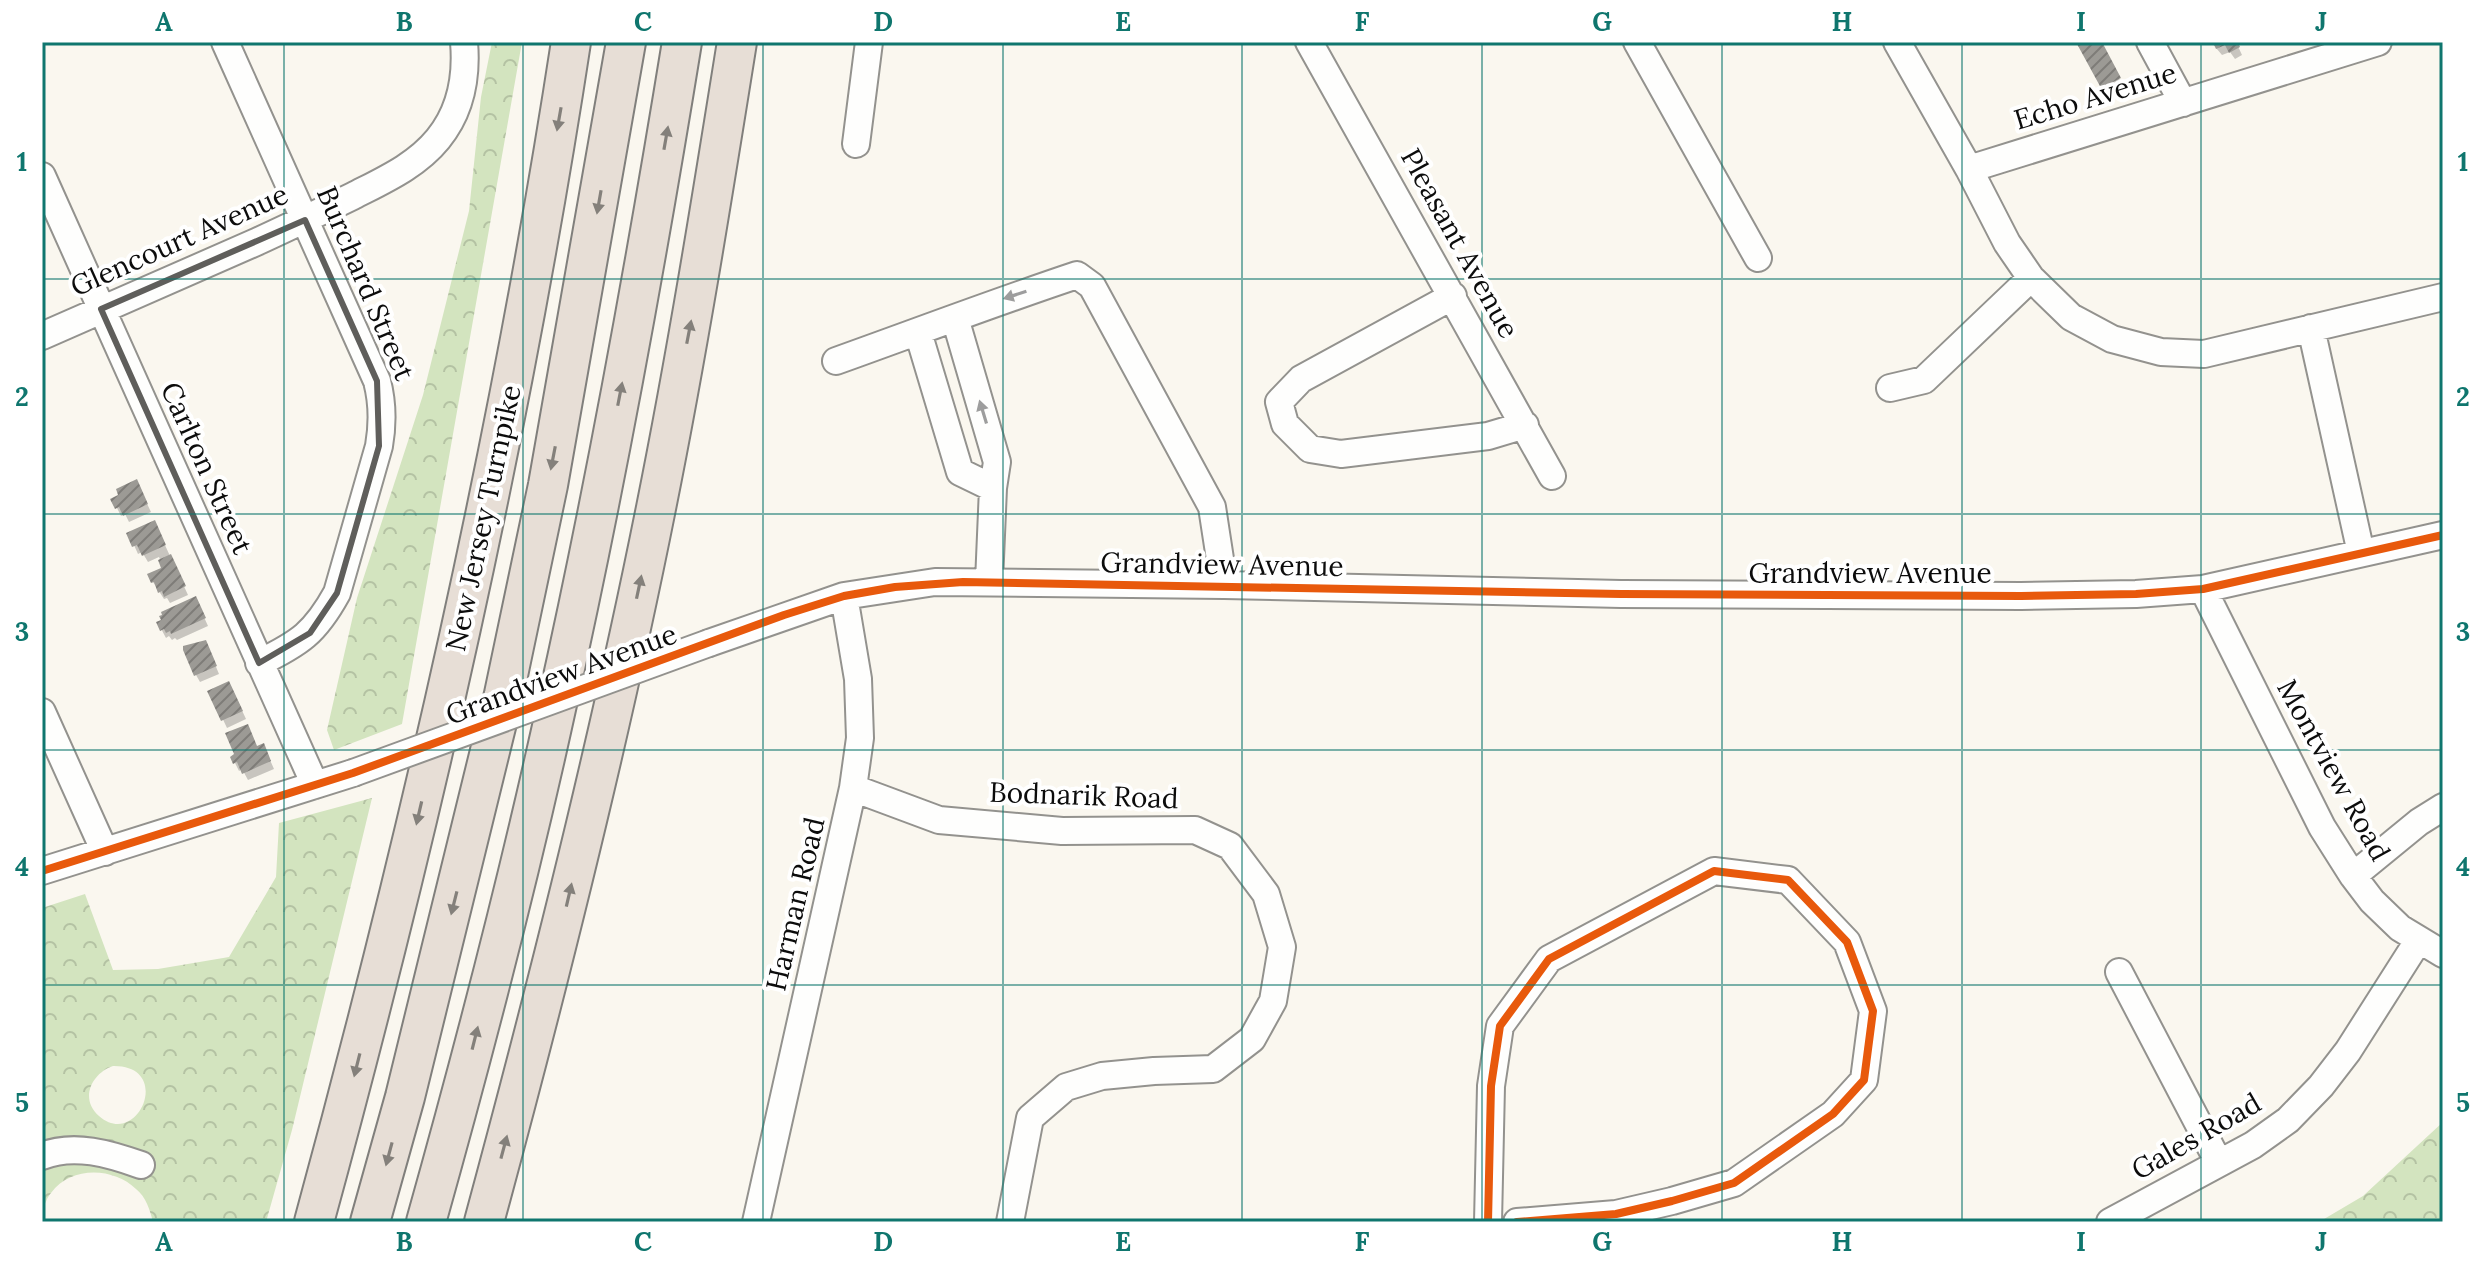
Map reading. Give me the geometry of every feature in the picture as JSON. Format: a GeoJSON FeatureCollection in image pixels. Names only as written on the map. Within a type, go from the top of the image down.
{"type":"FeatureCollection","features":[{"type":"Feature","properties":{"kind":"highway","name":"New Jersey Turnpike"},"geometry":{"type":"LineString","coordinates":[[314,1222],[364,1037],[449,686],[494,474],[571,42]]}},
{"type":"Feature","properties":{"kind":"highway","name":"New Jersey Turnpike"},"geometry":{"type":"LineString","coordinates":[[370,1222],[405,1097],[504,694],[548,485],[626,42]]}},
{"type":"Feature","properties":{"kind":"highway"},"geometry":{"type":"LineString","coordinates":[[426,1222],[460,1100],[557,704],[640,288],[682,42]]}},
{"type":"Feature","properties":{"kind":"highway"},"geometry":{"type":"LineString","coordinates":[[484,1222],[562,922],[656,509],[737,42]]}},
{"type":"Feature","properties":{"kind":"street","name":"Burchard Street"},"geometry":{"type":"LineString","coordinates":[[225,42],[377,381],[382,400],[383,422],[379,446],[337,593],[310,633],[259,663]]}},
{"type":"Feature","properties":{"kind":"street","name":"Glencourt Avenue"},"geometry":{"type":"LineString","coordinates":[[42,336],[305,220],[397,174],[440,138],[454,116],[466,67],[464,42]]}},
{"type":"Feature","properties":{"kind":"street"},"geometry":{"type":"LineString","coordinates":[[856,144],[869,42]]}},
{"type":"Feature","properties":{"kind":"street","name":"Pleasant Avenue"},"geometry":{"type":"LineString","coordinates":[[1309,42],[1552,476]]}},
{"type":"Feature","properties":{"kind":"street"},"geometry":{"type":"LineString","coordinates":[[1637,42],[1758,258]]}},
{"type":"Feature","properties":{"kind":"street"},"geometry":{"type":"LineString","coordinates":[[1897,42],[2007,243],[2031,278],[2071,317],[2112,339],[2161,352],[2204,354],[2443,297]]}},
{"type":"Feature","properties":{"kind":"street"},"geometry":{"type":"LineString","coordinates":[[2150,42],[2183,103]]}},
{"type":"Feature","properties":{"kind":"street","name":"Echo Avenue"},"geometry":{"type":"LineString","coordinates":[[1969,169],[2378,42]]}},
{"type":"Feature","properties":{"kind":"street","name":"Carlton Street"},"geometry":{"type":"LineString","coordinates":[[42,176],[315,785]]}},
{"type":"Feature","properties":{"kind":"street"},"geometry":{"type":"LineString","coordinates":[[836,361],[979,307],[1077,275],[1092,286],[1212,507],[1224,585]]}},
{"type":"Feature","properties":{"kind":"street"},"geometry":{"type":"LineString","coordinates":[[1890,388],[1924,380],[2031,278]]}},
{"type":"Feature","properties":{"kind":"street"},"geometry":{"type":"LineString","coordinates":[[1453,296],[1301,379],[1279,402],[1285,424],[1310,449],[1341,454],[1488,436],[1525,425]]}},
{"type":"Feature","properties":{"kind":"street"},"geometry":{"type":"LineString","coordinates":[[955,318],[997,462],[989,582]]}},
{"type":"Feature","properties":{"kind":"street"},"geometry":{"type":"LineString","coordinates":[[2311,328],[2361,553]]}},
{"type":"Feature","properties":{"kind":"street"},"geometry":{"type":"LineString","coordinates":[[918,332],[960,472],[993,488]]}},
{"type":"Feature","properties":{"kind":"street","name":"Grandview Avenue"},"geometry":{"type":"LineString","coordinates":[[42,871],[353,773],[844,596],[935,582],[1605,594],[2136,594],[2203,589],[2443,535]]}},
{"type":"Feature","properties":{"kind":"street","name":"Montview Road"},"geometry":{"type":"LineString","coordinates":[[2203,589],[2322,827],[2353,876],[2372,901],[2400,928],[2443,954]]}},
{"type":"Feature","properties":{"kind":"street","name":"Harman Road"},"geometry":{"type":"LineString","coordinates":[[756,1222],[853,788],[860,738],[858,679],[844,596]]}},
{"type":"Feature","properties":{"kind":"street"},"geometry":{"type":"LineString","coordinates":[[42,712],[105,852]]}},
{"type":"Feature","properties":{"kind":"street","name":"Bodnarik Road"},"geometry":{"type":"LineString","coordinates":[[853,788],[939,820],[1062,831],[1195,830],[1230,846],[1266,894],[1282,947],[1273,1001],[1252,1039],[1213,1069],[1102,1076],[1066,1087],[1030,1118],[1010,1222]]}},
{"type":"Feature","properties":{"kind":"street"},"geometry":{"type":"LineString","coordinates":[[2353,876],[2419,822],[2443,807]]}},
{"type":"Feature","properties":{"kind":"street"},"geometry":{"type":"LineString","coordinates":[[1488,1222],[1491,1086],[1500,1026],[1549,959],[1714,871],[1788,880],[1847,942],[1873,1011],[1864,1080],[1833,1114],[1734,1183],[1616,1214],[1517,1222]]}},
{"type":"Feature","properties":{"kind":"street","name":"Gales Road"},"geometry":{"type":"LineString","coordinates":[[2110,1222],[2253,1145],[2288,1120],[2321,1086],[2348,1051],[2418,941]]}},
{"type":"Feature","properties":{"kind":"street"},"geometry":{"type":"LineString","coordinates":[[2119,972],[2219,1163]]}},
{"type":"Feature","properties":{"kind":"street"},"geometry":{"type":"LineString","coordinates":[[42,1156],[52,1152],[80,1151],[110,1154],[141,1165]]}},
{"type":"Feature","properties":{"kind":"highlighted area"},"geometry":{"type":"Polygon","coordinates":[[[305,220],[377,381],[379,446],[337,593],[310,633],[259,663],[101,309],[305,220]]]}},
{"type":"Feature","properties":{"kind":"green space"},"geometry":{"type":"Polygon","coordinates":[[[492,42],[522,42],[402,724],[334,750],[327,730],[357,598],[423,395],[469,211],[481,97],[492,42]]]}},
{"type":"Feature","properties":{"kind":"green space"},"geometry":{"type":"Polygon","coordinates":[[[372,798],[292,1130],[266,1222],[153,1222],[145,1200],[136,1189],[104,1173],[69,1178],[59,1184],[42,1210],[42,908],[85,894],[113,970],[158,969],[229,957],[276,877],[279,823],[372,798]],[[113,1066],[106,1069],[91,1087],[89,1095],[93,1109],[113,1124],[126,1122],[137,1115],[144,1103],[146,1090],[142,1078],[132,1069],[113,1066]]]}},
{"type":"Feature","properties":{"kind":"green space"},"geometry":{"type":"Polygon","coordinates":[[[2443,1122],[2443,1222],[2319,1222],[2363,1196],[2443,1122]]]}},
{"type":"Feature","properties":{"kind":"building"},"geometry":{"type":"Polygon","coordinates":[[[2102,42],[2121,78],[2101,88],[2077,44],[2102,42]]]}},
{"type":"Feature","properties":{"kind":"building"},"geometry":{"type":"Polygon","coordinates":[[[2213,42],[2238,42],[2240,47],[2229,53],[2225,45],[2216,49],[2213,42]]]}},
{"type":"Feature","properties":{"kind":"building"},"geometry":{"type":"Polygon","coordinates":[[[137,479],[148,504],[123,516],[110,499],[118,495],[116,489],[137,479]]]}},
{"type":"Feature","properties":{"kind":"building"},"geometry":{"type":"Polygon","coordinates":[[[155,520],[166,545],[142,556],[137,545],[132,547],[126,533],[155,520]]]}},
{"type":"Feature","properties":{"kind":"building"},"geometry":{"type":"Polygon","coordinates":[[[171,554],[186,586],[164,597],[162,591],[158,593],[147,574],[161,568],[158,560],[171,554]]]}},
{"type":"Feature","properties":{"kind":"building"},"geometry":{"type":"Polygon","coordinates":[[[196,596],[206,618],[171,634],[164,629],[160,631],[156,622],[161,620],[161,612],[196,596]]]}},
{"type":"Feature","properties":{"kind":"building"},"geometry":{"type":"Polygon","coordinates":[[[206,640],[217,666],[194,676],[183,646],[206,640]]]}},
{"type":"Feature","properties":{"kind":"building"},"geometry":{"type":"Polygon","coordinates":[[[229,681],[243,711],[221,721],[207,691],[229,681]]]}},
{"type":"Feature","properties":{"kind":"building"},"geometry":{"type":"Polygon","coordinates":[[[248,724],[257,746],[264,743],[271,761],[242,774],[237,762],[233,764],[230,757],[234,754],[225,733],[248,724]]]}},
{"type":"Feature","properties":{"kind":"cycle path"},"geometry":{"type":"LineString","coordinates":[[42,871],[353,773],[784,615],[844,596],[895,587],[963,582],[1621,594],[2136,594],[2203,589],[2443,535]]}},
{"type":"Feature","properties":{"kind":"cycle path"},"geometry":{"type":"LineString","coordinates":[[1488,1222],[1491,1086],[1500,1026],[1549,959],[1714,871],[1788,880],[1847,942],[1873,1011],[1864,1080],[1833,1114],[1734,1183],[1616,1214],[1517,1222]]}}]}
